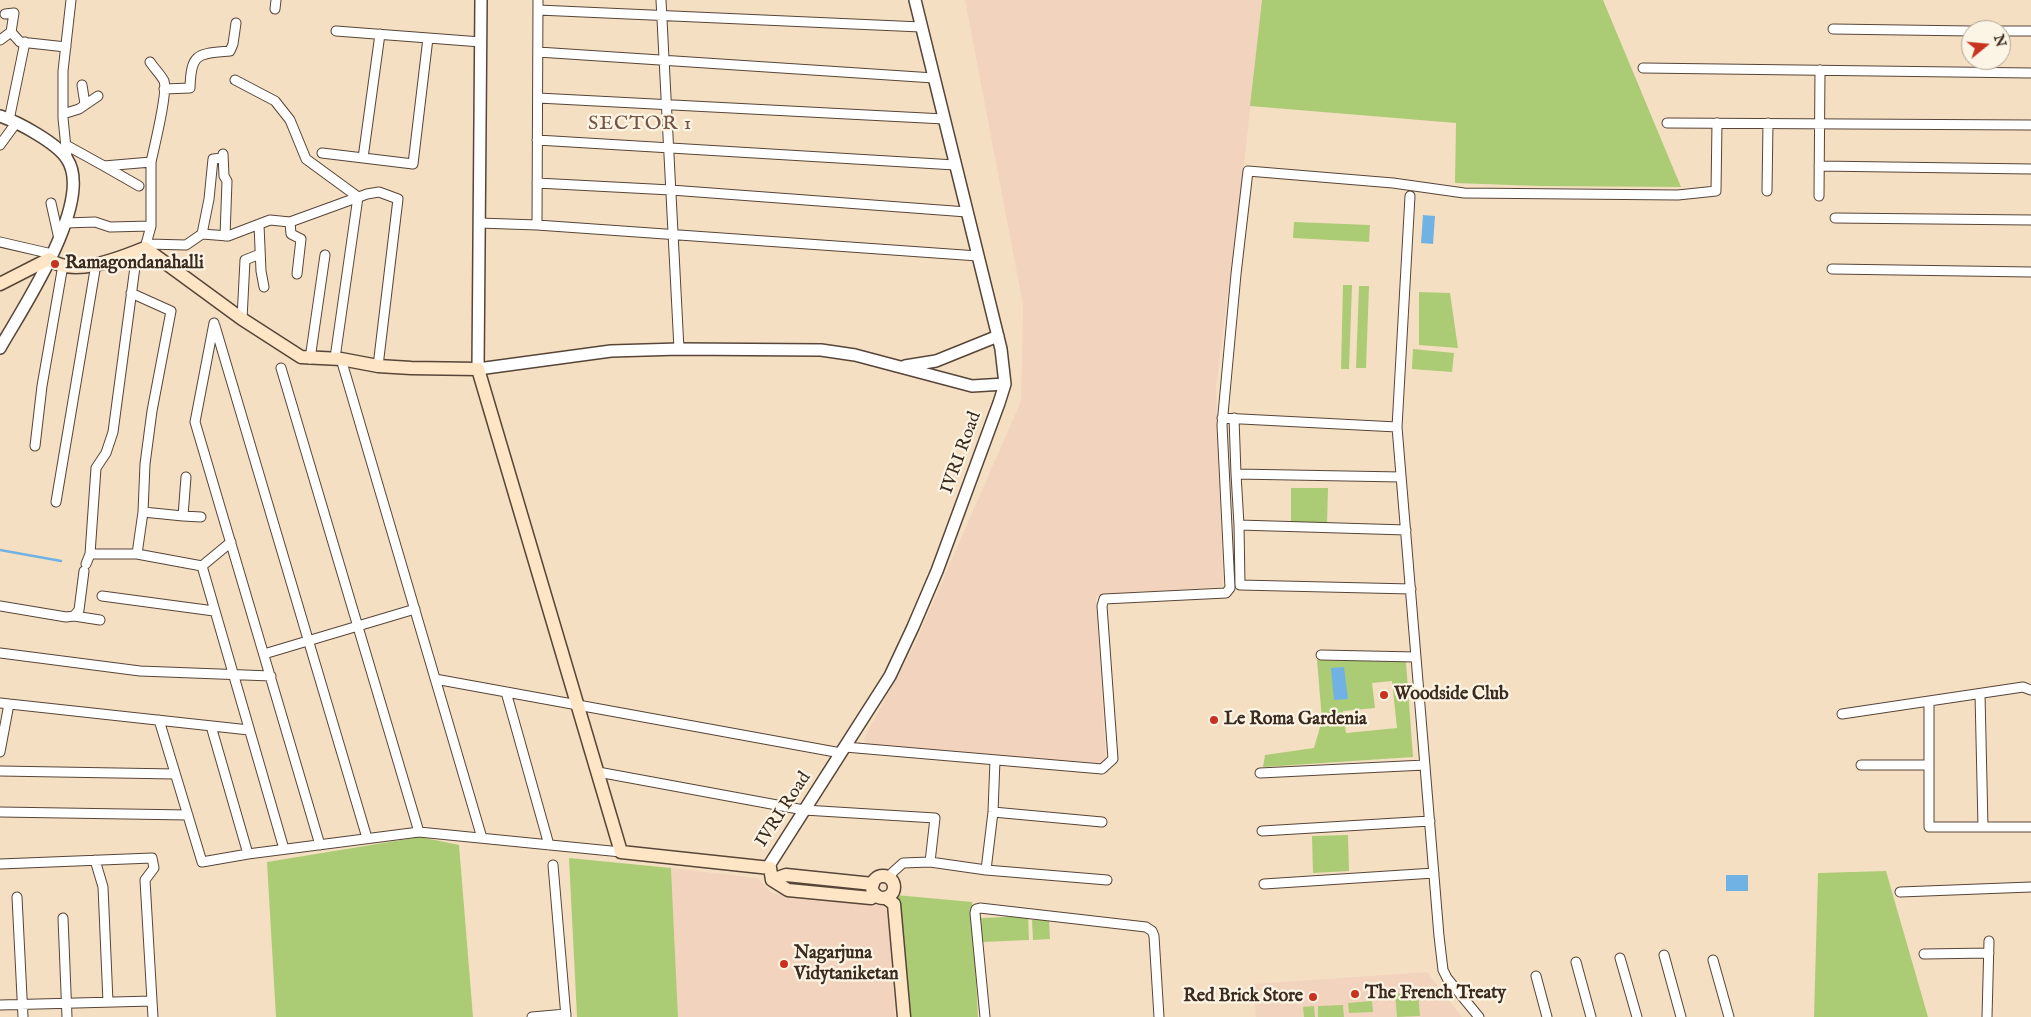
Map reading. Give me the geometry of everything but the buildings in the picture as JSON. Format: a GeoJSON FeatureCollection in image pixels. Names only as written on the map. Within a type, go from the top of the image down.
{"type":"FeatureCollection","features":[{"type":"Feature","properties":{"kind":"main road"},"geometry":{"type":"LineString","coordinates":[[0,284],[50,257],[55,264],[78,268],[117,260],[143,248],[242,319],[301,358],[338,359],[378,366],[478,369],[621,852],[771,874],[788,890],[871,898],[878,892],[894,890],[893,882],[888,878],[877,878],[878,892],[894,904],[904,1017]]}},
{"type":"Feature","properties":{"kind":"street"},"geometry":{"type":"LineString","coordinates":[[0,348],[59,240],[73,201],[73,174],[67,158],[63,114],[63,71],[71,0]]}},
{"type":"Feature","properties":{"kind":"street"},"geometry":{"type":"LineString","coordinates":[[481,0],[478,369],[590,353],[679,349],[822,350],[856,355],[972,386],[1005,384]]}},
{"type":"Feature","properties":{"kind":"street"},"geometry":{"type":"LineString","coordinates":[[537,224],[538,0]]}},
{"type":"Feature","properties":{"kind":"street"},"geometry":{"type":"LineString","coordinates":[[661,0],[679,349]]}},
{"type":"Feature","properties":{"kind":"street","name":"IVRI Road"},"geometry":{"type":"LineString","coordinates":[[771,874],[770,864],[890,676],[937,571],[1005,384],[1005,369],[998,336],[915,0]]}},
{"type":"Feature","properties":{"kind":"street"},"geometry":{"type":"LineString","coordinates":[[538,10],[921,26]]}},
{"type":"Feature","properties":{"kind":"street"},"geometry":{"type":"LineString","coordinates":[[5,14],[14,13],[12,32],[20,42],[66,47]]}},
{"type":"Feature","properties":{"kind":"street"},"geometry":{"type":"LineString","coordinates":[[164,89],[190,88],[190,69],[196,58],[203,54],[230,51],[236,23]]}},
{"type":"Feature","properties":{"kind":"street"},"geometry":{"type":"LineString","coordinates":[[1833,29],[1961,31]]}},
{"type":"Feature","properties":{"kind":"street"},"geometry":{"type":"LineString","coordinates":[[336,31],[481,42]]}},
{"type":"Feature","properties":{"kind":"street"},"geometry":{"type":"LineString","coordinates":[[2011,31],[2031,31]]}},
{"type":"Feature","properties":{"kind":"street"},"geometry":{"type":"LineString","coordinates":[[0,40],[12,32]]}},
{"type":"Feature","properties":{"kind":"street"},"geometry":{"type":"LineString","coordinates":[[363,158],[380,34]]}},
{"type":"Feature","properties":{"kind":"street"},"geometry":{"type":"LineString","coordinates":[[322,153],[413,164],[428,38]]}},
{"type":"Feature","properties":{"kind":"street"},"geometry":{"type":"LineString","coordinates":[[0,145],[9,120],[25,42]]}},
{"type":"Feature","properties":{"kind":"street"},"geometry":{"type":"LineString","coordinates":[[538,52],[934,78]]}},
{"type":"Feature","properties":{"kind":"street"},"geometry":{"type":"LineString","coordinates":[[74,616],[79,610],[85,568],[90,554],[96,468],[106,453],[113,432],[132,293],[143,248],[151,226],[151,162],[160,111],[165,98],[164,82],[150,62]]}},
{"type":"Feature","properties":{"kind":"street"},"geometry":{"type":"LineString","coordinates":[[1643,68],[2031,73]]}},
{"type":"Feature","properties":{"kind":"street"},"geometry":{"type":"LineString","coordinates":[[1819,196],[1820,70]]}},
{"type":"Feature","properties":{"kind":"street"},"geometry":{"type":"LineString","coordinates":[[235,80],[275,101],[290,120],[306,159],[358,197]]}},
{"type":"Feature","properties":{"kind":"street"},"geometry":{"type":"LineString","coordinates":[[82,85],[85,104]]}},
{"type":"Feature","properties":{"kind":"street"},"geometry":{"type":"LineString","coordinates":[[63,114],[78,109],[98,96]]}},
{"type":"Feature","properties":{"kind":"street"},"geometry":{"type":"LineString","coordinates":[[538,98],[944,119]]}},
{"type":"Feature","properties":{"kind":"street"},"geometry":{"type":"LineString","coordinates":[[9,120],[44,139],[67,158]]}},
{"type":"Feature","properties":{"kind":"street"},"geometry":{"type":"LineString","coordinates":[[1666,123],[2031,125]]}},
{"type":"Feature","properties":{"kind":"street"},"geometry":{"type":"LineString","coordinates":[[435,679],[843,750],[1102,769],[1113,759],[1102,606],[1104,599],[1226,593],[1230,588],[1222,418],[1248,171],[1393,183],[1464,193],[1678,195],[1716,192],[1717,123]]}},
{"type":"Feature","properties":{"kind":"street"},"geometry":{"type":"LineString","coordinates":[[1767,191],[1768,123]]}},
{"type":"Feature","properties":{"kind":"street"},"geometry":{"type":"LineString","coordinates":[[538,140],[955,165]]}},
{"type":"Feature","properties":{"kind":"street"},"geometry":{"type":"LineString","coordinates":[[66,145],[138,186]]}},
{"type":"Feature","properties":{"kind":"street"},"geometry":{"type":"LineString","coordinates":[[202,234],[209,199],[213,159],[223,156],[224,176],[227,181],[225,236]]}},
{"type":"Feature","properties":{"kind":"street"},"geometry":{"type":"LineString","coordinates":[[104,166],[151,162]]}},
{"type":"Feature","properties":{"kind":"street"},"geometry":{"type":"LineString","coordinates":[[1819,166],[2031,169]]}},
{"type":"Feature","properties":{"kind":"street"},"geometry":{"type":"LineString","coordinates":[[537,184],[671,190],[967,212]]}},
{"type":"Feature","properties":{"kind":"street"},"geometry":{"type":"LineString","coordinates":[[143,248],[186,245],[202,234],[228,236],[270,220],[290,222],[358,197],[379,192],[398,199],[378,366]]}},
{"type":"Feature","properties":{"kind":"street"},"geometry":{"type":"LineString","coordinates":[[1410,196],[1397,427],[1401,477],[1443,970],[1447,978],[1478,1017]]}},
{"type":"Feature","properties":{"kind":"street"},"geometry":{"type":"LineString","coordinates":[[358,197],[338,359],[482,838]]}},
{"type":"Feature","properties":{"kind":"street"},"geometry":{"type":"LineString","coordinates":[[51,203],[59,240]]}},
{"type":"Feature","properties":{"kind":"street"},"geometry":{"type":"LineString","coordinates":[[1835,218],[2031,220]]}},
{"type":"Feature","properties":{"kind":"street"},"geometry":{"type":"LineString","coordinates":[[66,223],[95,222],[110,227],[151,226]]}},
{"type":"Feature","properties":{"kind":"street"},"geometry":{"type":"LineString","coordinates":[[290,222],[291,234],[301,238],[297,274]]}},
{"type":"Feature","properties":{"kind":"street"},"geometry":{"type":"LineString","coordinates":[[479,223],[537,224],[978,256]]}},
{"type":"Feature","properties":{"kind":"street"},"geometry":{"type":"LineString","coordinates":[[259,224],[264,287]]}},
{"type":"Feature","properties":{"kind":"street"},"geometry":{"type":"LineString","coordinates":[[0,242],[50,257]]}},
{"type":"Feature","properties":{"kind":"street"},"geometry":{"type":"LineString","coordinates":[[242,319],[245,260],[260,254]]}},
{"type":"Feature","properties":{"kind":"street"},"geometry":{"type":"LineString","coordinates":[[310,359],[325,255]]}},
{"type":"Feature","properties":{"kind":"street"},"geometry":{"type":"LineString","coordinates":[[56,502],[96,264]]}},
{"type":"Feature","properties":{"kind":"street"},"geometry":{"type":"LineString","coordinates":[[35,446],[42,386],[63,265]]}},
{"type":"Feature","properties":{"kind":"street"},"geometry":{"type":"LineString","coordinates":[[1832,269],[2031,272]]}},
{"type":"Feature","properties":{"kind":"street"},"geometry":{"type":"LineString","coordinates":[[132,293],[171,310],[151,420],[145,464],[143,512],[137,554]]}},
{"type":"Feature","properties":{"kind":"street"},"geometry":{"type":"LineString","coordinates":[[320,845],[195,422],[214,323],[367,838]]}},
{"type":"Feature","properties":{"kind":"street"},"geometry":{"type":"LineString","coordinates":[[901,367],[938,360],[998,336]]}},
{"type":"Feature","properties":{"kind":"street"},"geometry":{"type":"LineString","coordinates":[[938,360],[940,377]]}},
{"type":"Feature","properties":{"kind":"street"},"geometry":{"type":"LineString","coordinates":[[281,368],[419,832]]}},
{"type":"Feature","properties":{"kind":"street"},"geometry":{"type":"LineString","coordinates":[[1222,418],[1397,427]]}},
{"type":"Feature","properties":{"kind":"street"},"geometry":{"type":"LineString","coordinates":[[1234,418],[1240,585],[1411,589]]}},
{"type":"Feature","properties":{"kind":"street"},"geometry":{"type":"LineString","coordinates":[[1236,474],[1401,477]]}},
{"type":"Feature","properties":{"kind":"street"},"geometry":{"type":"LineString","coordinates":[[183,516],[186,477]]}},
{"type":"Feature","properties":{"kind":"street"},"geometry":{"type":"LineString","coordinates":[[143,512],[201,517]]}},
{"type":"Feature","properties":{"kind":"street"},"geometry":{"type":"LineString","coordinates":[[1239,525],[1406,530]]}},
{"type":"Feature","properties":{"kind":"street"},"geometry":{"type":"LineString","coordinates":[[202,566],[231,542]]}},
{"type":"Feature","properties":{"kind":"street"},"geometry":{"type":"LineString","coordinates":[[90,554],[137,554],[202,566]]}},
{"type":"Feature","properties":{"kind":"street"},"geometry":{"type":"LineString","coordinates":[[202,566],[284,849]]}},
{"type":"Feature","properties":{"kind":"street"},"geometry":{"type":"LineString","coordinates":[[102,596],[214,611]]}},
{"type":"Feature","properties":{"kind":"street"},"geometry":{"type":"LineString","coordinates":[[0,606],[66,617],[74,616],[100,620]]}},
{"type":"Feature","properties":{"kind":"street"},"geometry":{"type":"LineString","coordinates":[[264,654],[415,610]]}},
{"type":"Feature","properties":{"kind":"street"},"geometry":{"type":"LineString","coordinates":[[0,653],[140,671],[270,676]]}},
{"type":"Feature","properties":{"kind":"street"},"geometry":{"type":"LineString","coordinates":[[1321,655],[1416,656]]}},
{"type":"Feature","properties":{"kind":"street"},"geometry":{"type":"LineString","coordinates":[[1842,714],[2023,687],[2031,690]]}},
{"type":"Feature","properties":{"kind":"street"},"geometry":{"type":"LineString","coordinates":[[506,692],[549,845]]}},
{"type":"Feature","properties":{"kind":"street"},"geometry":{"type":"LineString","coordinates":[[1980,694],[1983,827]]}},
{"type":"Feature","properties":{"kind":"street"},"geometry":{"type":"LineString","coordinates":[[1929,701],[1929,827],[2031,827]]}},
{"type":"Feature","properties":{"kind":"street"},"geometry":{"type":"LineString","coordinates":[[0,752],[5,704],[249,730]]}},
{"type":"Feature","properties":{"kind":"street"},"geometry":{"type":"LineString","coordinates":[[159,720],[202,862],[284,849],[419,832],[621,852]]}},
{"type":"Feature","properties":{"kind":"street"},"geometry":{"type":"LineString","coordinates":[[211,726],[248,854]]}},
{"type":"Feature","properties":{"kind":"street"},"geometry":{"type":"LineString","coordinates":[[986,870],[993,812],[995,760]]}},
{"type":"Feature","properties":{"kind":"street"},"geometry":{"type":"LineString","coordinates":[[1260,773],[1425,765]]}},
{"type":"Feature","properties":{"kind":"street"},"geometry":{"type":"LineString","coordinates":[[1861,765],[1929,765]]}},
{"type":"Feature","properties":{"kind":"street"},"geometry":{"type":"LineString","coordinates":[[0,770],[175,774]]}},
{"type":"Feature","properties":{"kind":"street"},"geometry":{"type":"LineString","coordinates":[[598,772],[804,810],[935,818],[930,862]]}},
{"type":"Feature","properties":{"kind":"street"},"geometry":{"type":"LineString","coordinates":[[0,812],[188,815]]}},
{"type":"Feature","properties":{"kind":"street"},"geometry":{"type":"LineString","coordinates":[[993,812],[1102,822]]}},
{"type":"Feature","properties":{"kind":"street"},"geometry":{"type":"LineString","coordinates":[[1262,831],[1430,822]]}},
{"type":"Feature","properties":{"kind":"street"},"geometry":{"type":"LineString","coordinates":[[0,864],[152,858],[154,868],[145,880],[153,1017]]}},
{"type":"Feature","properties":{"kind":"street"},"geometry":{"type":"LineString","coordinates":[[95,860],[102,887],[108,1002]]}},
{"type":"Feature","properties":{"kind":"street"},"geometry":{"type":"LineString","coordinates":[[888,878],[903,863],[930,862],[986,870],[1107,880]]}},
{"type":"Feature","properties":{"kind":"street"},"geometry":{"type":"LineString","coordinates":[[532,1017],[566,1015],[552,865]]}},
{"type":"Feature","properties":{"kind":"street"},"geometry":{"type":"LineString","coordinates":[[1264,884],[1434,873]]}},
{"type":"Feature","properties":{"kind":"street"},"geometry":{"type":"LineString","coordinates":[[1900,892],[2031,887]]}},
{"type":"Feature","properties":{"kind":"street"},"geometry":{"type":"LineString","coordinates":[[17,897],[23,1017]]}},
{"type":"Feature","properties":{"kind":"street"},"geometry":{"type":"LineString","coordinates":[[985,1017],[976,913],[976,910],[980,908],[1146,927],[1152,931],[1154,936],[1159,1017]]}},
{"type":"Feature","properties":{"kind":"street"},"geometry":{"type":"LineString","coordinates":[[63,918],[67,1017]]}},
{"type":"Feature","properties":{"kind":"street"},"geometry":{"type":"LineString","coordinates":[[1987,1017],[1989,941]]}},
{"type":"Feature","properties":{"kind":"street"},"geometry":{"type":"LineString","coordinates":[[1924,954],[1989,953]]}},
{"type":"Feature","properties":{"kind":"street"},"geometry":{"type":"LineString","coordinates":[[1664,955],[1681,1017]]}},
{"type":"Feature","properties":{"kind":"street"},"geometry":{"type":"LineString","coordinates":[[1620,958],[1638,1017]]}},
{"type":"Feature","properties":{"kind":"street"},"geometry":{"type":"LineString","coordinates":[[1713,960],[1729,1017]]}},
{"type":"Feature","properties":{"kind":"street"},"geometry":{"type":"LineString","coordinates":[[1576,962],[1592,1017]]}},
{"type":"Feature","properties":{"kind":"street"},"geometry":{"type":"LineString","coordinates":[[1536,976],[1547,1017]]}},
{"type":"Feature","properties":{"kind":"street"},"geometry":{"type":"LineString","coordinates":[[0,1005],[152,1000]]}},
{"type":"Feature","properties":{"kind":"shaded area"},"geometry":{"type":"Polygon","coordinates":[[[965,0],[1262,0],[1244,165],[1216,388],[1223,587],[1101,594],[1096,598],[1106,759],[1100,764],[866,745],[864,738],[914,646],[1021,401],[1023,305],[965,0]]]}},
{"type":"Feature","properties":{"kind":"shaded area","name":"Nagarjuna Vidytaniketan"},"geometry":{"type":"Polygon","coordinates":[[[671,868],[757,878],[773,894],[879,903],[888,911],[895,1017],[678,1017],[671,868]]]}},
{"type":"Feature","properties":{"kind":"shaded area"},"geometry":{"type":"Polygon","coordinates":[[[1427,972],[1462,1017],[1256,1017],[1253,984],[1427,972]]]}},
{"type":"Feature","properties":{"kind":"green space"},"geometry":{"type":"Polygon","coordinates":[[[1262,0],[1603,0],[1681,187],[1539,186],[1455,183],[1456,123],[1250,106],[1262,0]]]}},
{"type":"Feature","properties":{"kind":"green space"},"geometry":{"type":"Polygon","coordinates":[[[1294,222],[1370,225],[1369,242],[1293,238],[1294,222]]]}},
{"type":"Feature","properties":{"kind":"green space"},"geometry":{"type":"Polygon","coordinates":[[[1343,285],[1352,285],[1349,369],[1341,369],[1343,285]]]}},
{"type":"Feature","properties":{"kind":"green space"},"geometry":{"type":"Polygon","coordinates":[[[1359,286],[1369,286],[1366,368],[1356,368],[1359,286]]]}},
{"type":"Feature","properties":{"kind":"green space"},"geometry":{"type":"Polygon","coordinates":[[[1419,292],[1450,293],[1458,348],[1419,345],[1419,292]]]}},
{"type":"Feature","properties":{"kind":"green space"},"geometry":{"type":"Polygon","coordinates":[[[1413,349],[1454,353],[1452,372],[1412,369],[1413,349]]]}},
{"type":"Feature","properties":{"kind":"green space"},"geometry":{"type":"Polygon","coordinates":[[[1291,488],[1328,488],[1327,525],[1291,524],[1291,488]]]}},
{"type":"Feature","properties":{"kind":"green space"},"geometry":{"type":"Polygon","coordinates":[[[1317,660],[1406,662],[1413,757],[1263,767],[1265,755],[1314,748],[1322,720],[1317,660]],[[1392,681],[1372,683],[1375,708],[1343,711],[1346,733],[1397,728],[1392,681]]]}},
{"type":"Feature","properties":{"kind":"green space"},"geometry":{"type":"Polygon","coordinates":[[[1348,835],[1349,871],[1313,873],[1312,836],[1348,835]]]}},
{"type":"Feature","properties":{"kind":"green space"},"geometry":{"type":"Polygon","coordinates":[[[420,837],[459,845],[473,1017],[276,1017],[267,862],[420,837]]]}},
{"type":"Feature","properties":{"kind":"green space"},"geometry":{"type":"Polygon","coordinates":[[[569,858],[671,868],[678,1017],[577,1017],[569,858]]]}},
{"type":"Feature","properties":{"kind":"green space"},"geometry":{"type":"Polygon","coordinates":[[[1886,871],[1928,1017],[1814,1017],[1818,873],[1886,871]]]}},
{"type":"Feature","properties":{"kind":"green space"},"geometry":{"type":"Polygon","coordinates":[[[896,895],[972,902],[978,1017],[908,1017],[896,895]]]}},
{"type":"Feature","properties":{"kind":"green space"},"geometry":{"type":"Polygon","coordinates":[[[1028,916],[1029,940],[982,942],[981,918],[1028,916]]]}},
{"type":"Feature","properties":{"kind":"green space"},"geometry":{"type":"Polygon","coordinates":[[[1049,919],[1050,939],[1033,940],[1032,920],[1049,919]]]}},
{"type":"Feature","properties":{"kind":"green space"},"geometry":{"type":"Polygon","coordinates":[[[1418,992],[1420,1016],[1397,1017],[1395,994],[1418,992]]]}},
{"type":"Feature","properties":{"kind":"green space"},"geometry":{"type":"Polygon","coordinates":[[[1372,1001],[1373,1012],[1349,1013],[1348,1003],[1372,1001]]]}},
{"type":"Feature","properties":{"kind":"green space"},"geometry":{"type":"Polygon","coordinates":[[[1343,1005],[1344,1017],[1318,1017],[1318,1006],[1343,1005]]]}},
{"type":"Feature","properties":{"kind":"green space"},"geometry":{"type":"Polygon","coordinates":[[[1314,1006],[1315,1017],[1304,1017],[1303,1007],[1314,1006]]]}},
{"type":"Feature","properties":{"kind":"water"},"geometry":{"type":"Polygon","coordinates":[[[1423,215],[1435,216],[1433,244],[1421,243],[1423,215]]]}},
{"type":"Feature","properties":{"kind":"water"},"geometry":{"type":"Polygon","coordinates":[[[1344,667],[1348,699],[1334,700],[1331,668],[1344,667]]]}},
{"type":"Feature","properties":{"kind":"water"},"geometry":{"type":"Polygon","coordinates":[[[1726,875],[1748,875],[1748,891],[1726,891],[1726,875]]]}},
{"type":"Feature","properties":{"kind":"waterway"},"geometry":{"type":"LineString","coordinates":[[0,550],[61,561]]}},
{"type":"Feature","properties":{"kind":"place","name":"Ramagondanahalli"},"geometry":{"type":"Point","coordinates":[55,264]}},
{"type":"Feature","properties":{"kind":"place","name":"Woodside Club"},"geometry":{"type":"Point","coordinates":[1384,695]}},
{"type":"Feature","properties":{"kind":"place","name":"Le Roma Gardenia"},"geometry":{"type":"Point","coordinates":[1214,720]}},
{"type":"Feature","properties":{"kind":"place","name":"Nagarjuna Vidytaniketan"},"geometry":{"type":"Point","coordinates":[784,964]}},
{"type":"Feature","properties":{"kind":"place","name":"The French Treaty"},"geometry":{"type":"Point","coordinates":[1355,994]}},
{"type":"Feature","properties":{"kind":"place","name":"Red Brick Store"},"geometry":{"type":"Point","coordinates":[1313,997]}},
{"type":"Feature","properties":{"kind":"district","name":"SECTOR 1"},"geometry":{"type":"Point","coordinates":[640,125]}}]}
